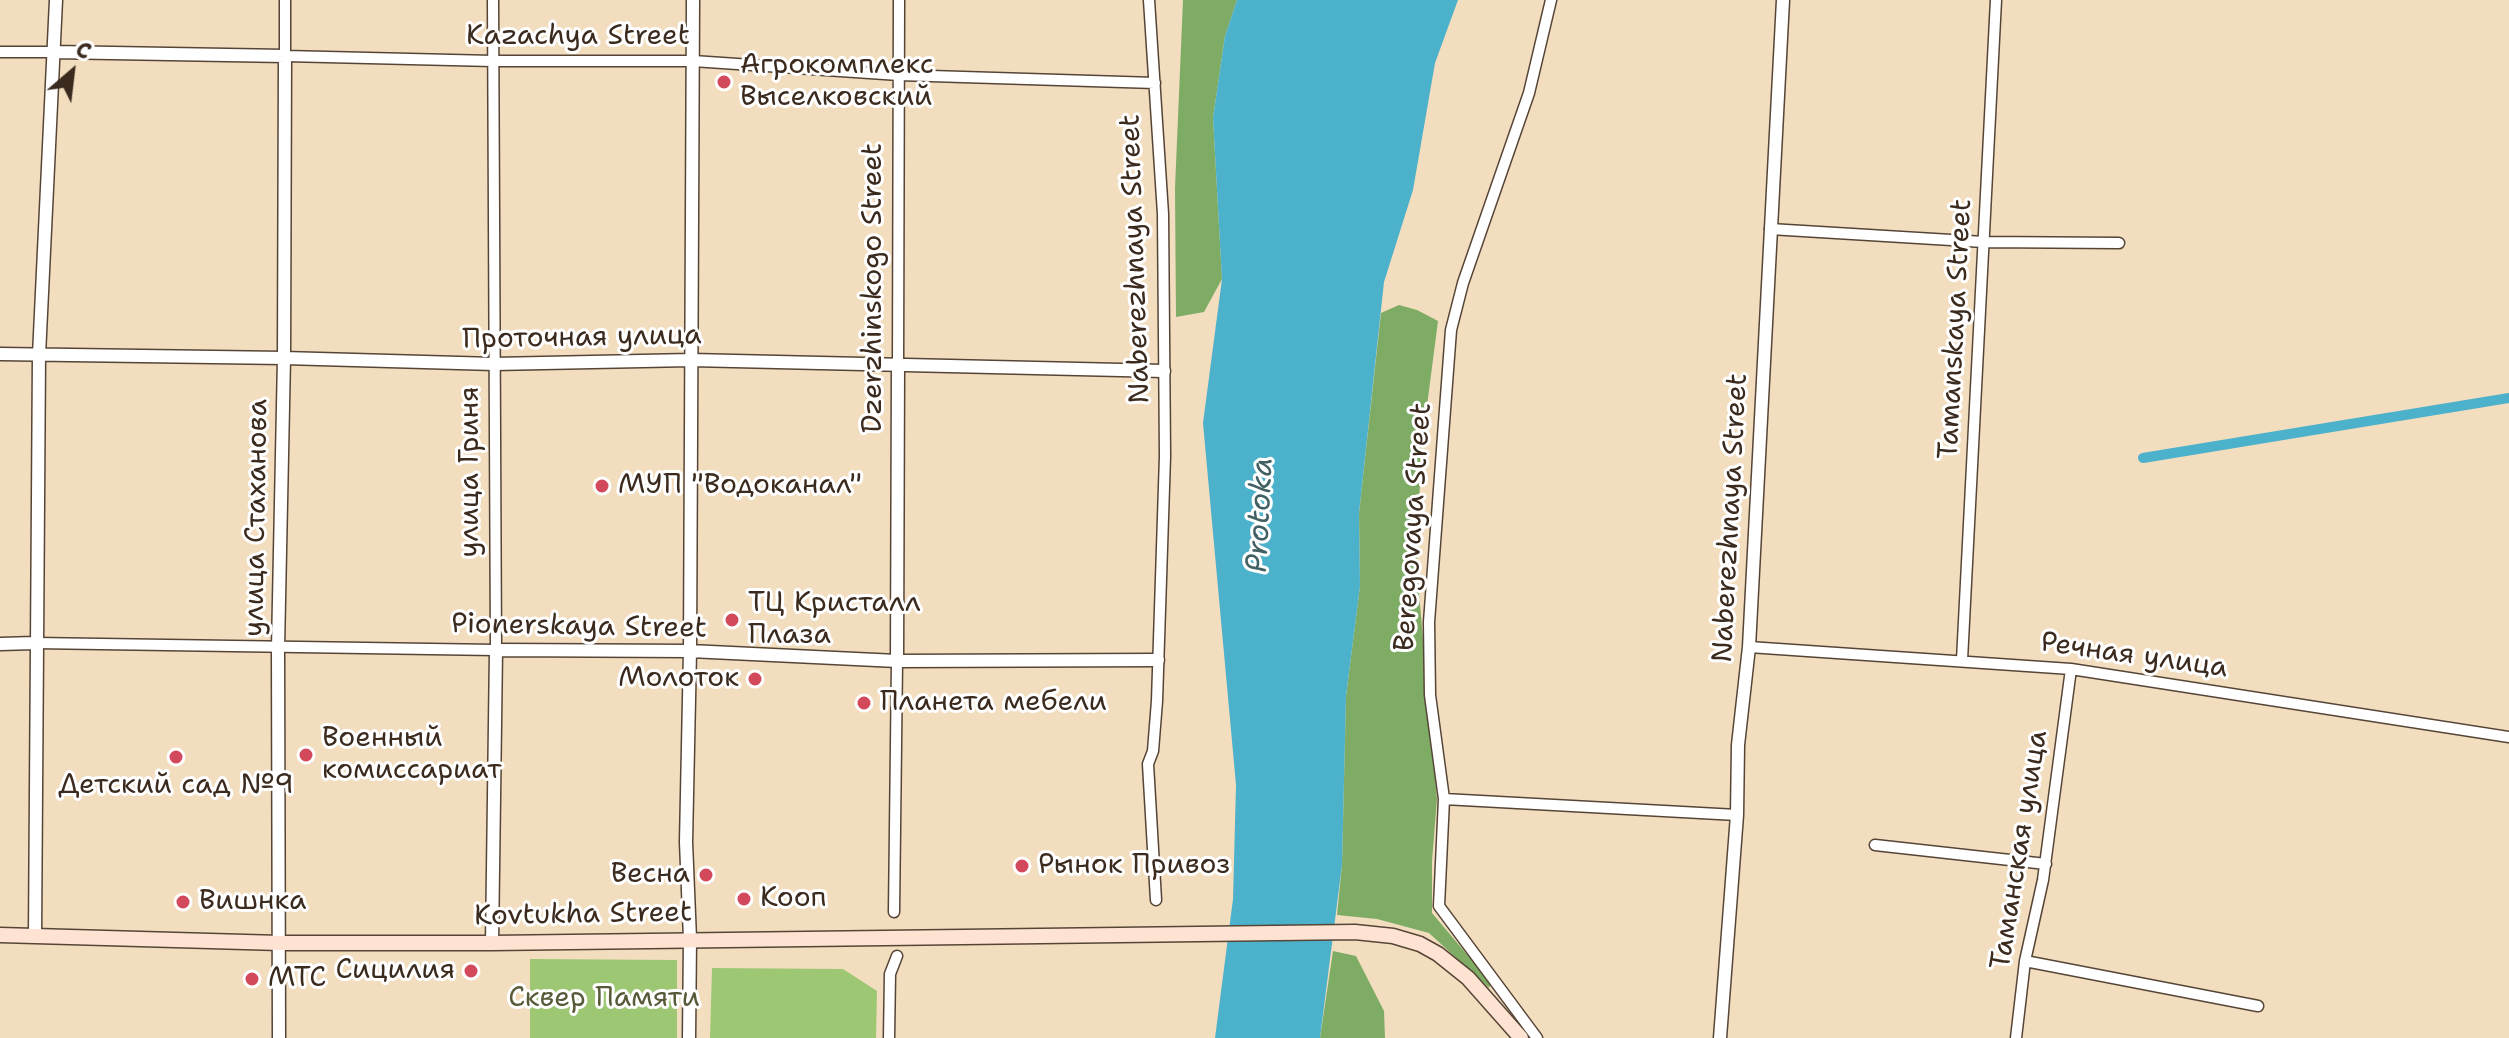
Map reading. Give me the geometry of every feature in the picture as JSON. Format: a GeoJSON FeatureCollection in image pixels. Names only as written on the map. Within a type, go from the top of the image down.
{"type":"FeatureCollection","features":[{"type":"Feature","properties":{"kind":"main road","name":"Kovtukha Street"},"geometry":{"type":"LineString","coordinates":[[0,935],[280,943],[492,943],[1355,932],[1393,936],[1420,944],[1438,954],[1468,978],[1521,1038]]}},
{"type":"Feature","properties":{"kind":"street"},"geometry":{"type":"LineString","coordinates":[[35,935],[39,355],[56,0]]}},
{"type":"Feature","properties":{"kind":"street","name":"улица Стаханова"},"geometry":{"type":"LineString","coordinates":[[279,1038],[278,648],[284,358],[285,0]]}},
{"type":"Feature","properties":{"kind":"street","name":"улица Гриня"},"geometry":{"type":"LineString","coordinates":[[492,943],[496,650],[493,0]]}},
{"type":"Feature","properties":{"kind":"street"},"geometry":{"type":"LineString","coordinates":[[689,1038],[690,939],[686,842],[690,651],[693,0]]}},
{"type":"Feature","properties":{"kind":"street","name":"Dzerzhinskogo Street"},"geometry":{"type":"LineString","coordinates":[[894,912],[899,0]]}},
{"type":"Feature","properties":{"kind":"street","name":"Naberezhnaya Street"},"geometry":{"type":"LineString","coordinates":[[1149,0],[1163,214],[1165,456],[1153,751],[1148,764],[1156,900]]}},
{"type":"Feature","properties":{"kind":"street","name":"Beregovaya Street"},"geometry":{"type":"LineString","coordinates":[[1537,1038],[1439,906],[1444,799],[1430,695],[1429,622],[1451,330],[1463,283],[1529,93],[1551,0]]}},
{"type":"Feature","properties":{"kind":"street","name":"Naberezhnaya Street"},"geometry":{"type":"LineString","coordinates":[[1720,1038],[1737,815],[1738,745],[1749,647],[1783,0]]}},
{"type":"Feature","properties":{"kind":"street","name":"Tamanskaya Street"},"geometry":{"type":"LineString","coordinates":[[1962,660],[1996,0]]}},
{"type":"Feature","properties":{"kind":"street","name":"Kazachya Street"},"geometry":{"type":"LineString","coordinates":[[0,52],[493,61],[693,61],[899,75],[1155,83]]}},
{"type":"Feature","properties":{"kind":"street"},"geometry":{"type":"LineString","coordinates":[[1770,229],[1984,242],[2119,243]]}},
{"type":"Feature","properties":{"kind":"street","name":"Проточная улица"},"geometry":{"type":"LineString","coordinates":[[0,354],[494,364],[691,360],[1164,371]]}},
{"type":"Feature","properties":{"kind":"street","name":"Pionerskaya Street"},"geometry":{"type":"LineString","coordinates":[[0,644],[690,651],[897,661],[1158,660]]}},
{"type":"Feature","properties":{"kind":"street","name":"Речная улица"},"geometry":{"type":"LineString","coordinates":[[1749,647],[2071,669],[2509,737]]}},
{"type":"Feature","properties":{"kind":"street","name":"Таманская улица"},"geometry":{"type":"LineString","coordinates":[[2016,1038],[2025,961],[2046,864],[2071,669]]}},
{"type":"Feature","properties":{"kind":"street"},"geometry":{"type":"LineString","coordinates":[[1444,799],[1737,815]]}},
{"type":"Feature","properties":{"kind":"street"},"geometry":{"type":"LineString","coordinates":[[1875,845],[2046,864]]}},
{"type":"Feature","properties":{"kind":"street"},"geometry":{"type":"LineString","coordinates":[[889,1038],[890,974],[897,956]]}},
{"type":"Feature","properties":{"kind":"street"},"geometry":{"type":"LineString","coordinates":[[2025,961],[2258,1006]]}},
{"type":"Feature","properties":{"kind":"green space"},"geometry":{"type":"Polygon","coordinates":[[[1183,0],[1237,0],[1225,36],[1213,118],[1222,279],[1204,312],[1176,317],[1175,188],[1183,0]]]}},
{"type":"Feature","properties":{"kind":"green space"},"geometry":{"type":"Polygon","coordinates":[[[1399,305],[1438,321],[1421,452],[1417,570],[1437,799],[1432,913],[1491,983],[1489,988],[1429,933],[1377,919],[1337,915],[1342,865],[1346,696],[1360,586],[1359,513],[1381,313],[1399,305]]]}},
{"type":"Feature","properties":{"kind":"green space"},"geometry":{"type":"Polygon","coordinates":[[[1333,951],[1356,956],[1384,1011],[1385,1038],[1320,1038],[1333,951]]]}},
{"type":"Feature","properties":{"kind":"green space","name":"Сквер Памяти"},"geometry":{"type":"Polygon","coordinates":[[[530,959],[677,960],[677,1038],[530,1038],[530,959]]]}},
{"type":"Feature","properties":{"kind":"green space"},"geometry":{"type":"Polygon","coordinates":[[[712,968],[843,969],[877,991],[876,1038],[710,1038],[712,968]]]}},
{"type":"Feature","properties":{"kind":"water","name":"Protoka"},"geometry":{"type":"Polygon","coordinates":[[[1237,0],[1458,0],[1435,63],[1413,190],[1384,282],[1359,513],[1360,586],[1346,696],[1342,865],[1320,1038],[1215,1038],[1233,899],[1236,785],[1203,423],[1222,279],[1213,118],[1225,36],[1237,0]]]}},
{"type":"Feature","properties":{"kind":"waterway"},"geometry":{"type":"LineString","coordinates":[[2143,458],[2509,398]]}},
{"type":"Feature","properties":{"kind":"place","name":"Агрокомплекс Выселковский"},"geometry":{"type":"Point","coordinates":[724,82]}},
{"type":"Feature","properties":{"kind":"place","name":"МУП \"Водоканал\""},"geometry":{"type":"Point","coordinates":[602,486]}},
{"type":"Feature","properties":{"kind":"place","name":"ТЦ Кристалл Плаза"},"geometry":{"type":"Point","coordinates":[732,620]}},
{"type":"Feature","properties":{"kind":"place","name":"Молоток"},"geometry":{"type":"Point","coordinates":[755,679]}},
{"type":"Feature","properties":{"kind":"place","name":"Планета мебели"},"geometry":{"type":"Point","coordinates":[864,703]}},
{"type":"Feature","properties":{"kind":"place","name":"Военный комиссариат"},"geometry":{"type":"Point","coordinates":[306,755]}},
{"type":"Feature","properties":{"kind":"place","name":"Детский сад №9"},"geometry":{"type":"Point","coordinates":[176,757]}},
{"type":"Feature","properties":{"kind":"place","name":"Рынок Привоз"},"geometry":{"type":"Point","coordinates":[1022,866]}},
{"type":"Feature","properties":{"kind":"place","name":"Весна"},"geometry":{"type":"Point","coordinates":[706,875]}},
{"type":"Feature","properties":{"kind":"place","name":"Кооп"},"geometry":{"type":"Point","coordinates":[744,899]}},
{"type":"Feature","properties":{"kind":"place","name":"Вишнка"},"geometry":{"type":"Point","coordinates":[183,902]}},
{"type":"Feature","properties":{"kind":"place","name":"Сицилия"},"geometry":{"type":"Point","coordinates":[471,971]}},
{"type":"Feature","properties":{"kind":"place","name":"МТС"},"geometry":{"type":"Point","coordinates":[252,979]}}]}
